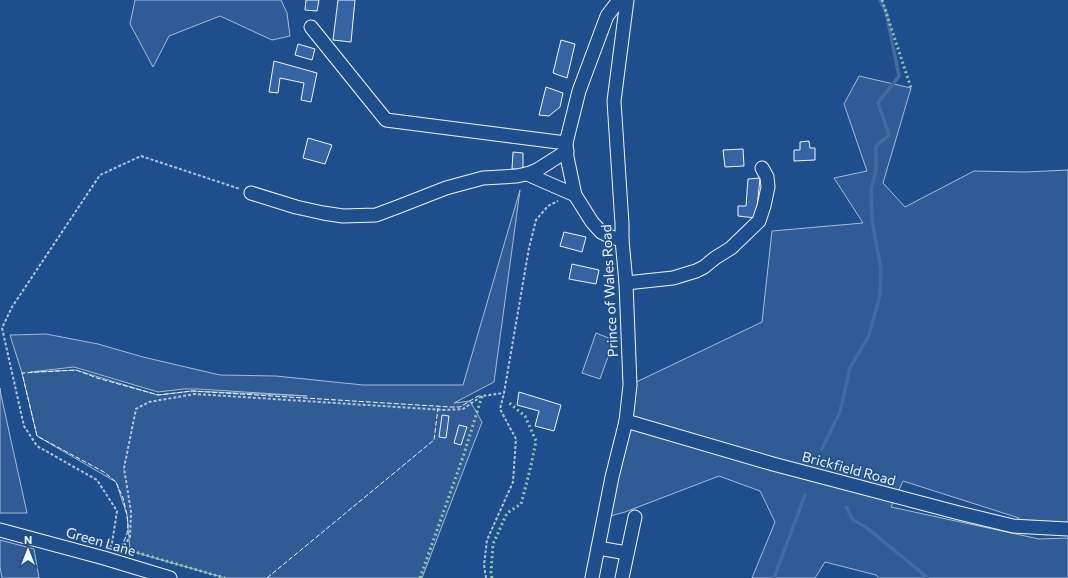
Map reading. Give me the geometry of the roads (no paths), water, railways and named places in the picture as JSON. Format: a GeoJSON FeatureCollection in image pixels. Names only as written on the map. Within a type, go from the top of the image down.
{"type":"FeatureCollection","features":[{"type":"Feature","properties":{"kind":"street"},"geometry":{"type":"LineString","coordinates":[[619,0],[607,16],[579,91],[566,147],[575,196],[592,222],[601,232],[610,237],[622,240]]}},
{"type":"Feature","properties":{"kind":"street","name":"Prince of Wales Road"},"geometry":{"type":"LineString","coordinates":[[592,578],[612,477],[626,421],[630,385],[626,284],[614,100],[627,0]]}},
{"type":"Feature","properties":{"kind":"street"},"geometry":{"type":"LineString","coordinates":[[311,27],[386,120],[566,147]]}},
{"type":"Feature","properties":{"kind":"street"},"geometry":{"type":"LineString","coordinates":[[251,193],[307,210],[343,216],[376,215],[446,188],[487,178],[527,174],[537,170],[566,147]]}},
{"type":"Feature","properties":{"kind":"street"},"geometry":{"type":"LineString","coordinates":[[626,284],[673,278],[696,271],[731,248],[759,221],[768,187],[767,177],[762,168]]}},
{"type":"Feature","properties":{"kind":"street"},"geometry":{"type":"LineString","coordinates":[[527,174],[575,196]]}},
{"type":"Feature","properties":{"kind":"street","name":"Brickfield Road"},"geometry":{"type":"LineString","coordinates":[[626,421],[773,464],[959,513],[1013,526],[1068,528]]}},
{"type":"Feature","properties":{"kind":"street"},"geometry":{"type":"LineString","coordinates":[[622,578],[635,517]]}},
{"type":"Feature","properties":{"kind":"street","name":"Green Lane"},"geometry":{"type":"LineString","coordinates":[[0,530],[109,559],[170,578]]}},
{"type":"Feature","properties":{"kind":"street"},"geometry":{"type":"LineString","coordinates":[[598,548],[627,553]]}},
{"type":"Feature","properties":{"kind":"waterway"},"geometry":{"type":"LineString","coordinates":[[822,449],[840,412],[850,368],[869,335],[880,295],[881,269],[872,220],[871,189],[876,171],[876,146],[889,135],[878,103],[899,76],[886,12],[880,0]]}},
{"type":"Feature","properties":{"kind":"waterway"},"geometry":{"type":"LineString","coordinates":[[774,578],[805,495]]}},
{"type":"Feature","properties":{"kind":"waterway"},"geometry":{"type":"LineString","coordinates":[[846,507],[853,520],[866,527],[928,578]]}}]}
